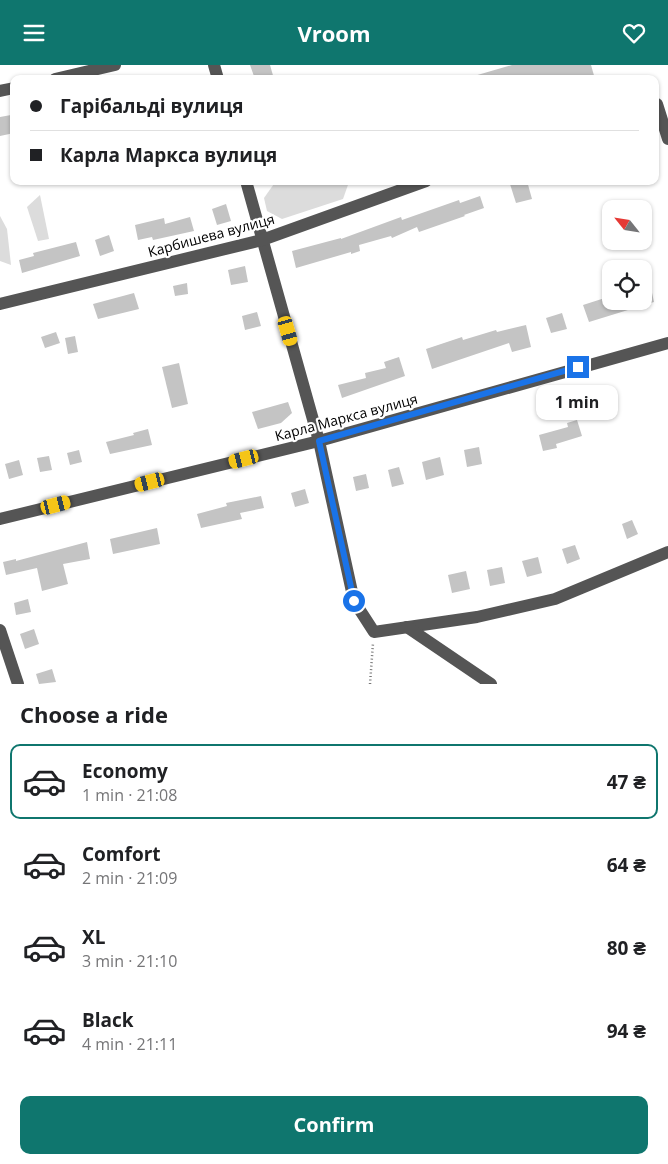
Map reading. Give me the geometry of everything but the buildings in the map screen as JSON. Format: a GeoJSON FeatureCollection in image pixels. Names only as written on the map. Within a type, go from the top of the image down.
{"type":"FeatureCollection","features":[{"type":"Feature","properties":{"kind":"street"},"geometry":{"type":"LineString","coordinates":[[72,75],[115,65]]}},
{"type":"Feature","properties":{"kind":"street"},"geometry":{"type":"LineString","coordinates":[[660,103],[668,139]]}},
{"type":"Feature","properties":{"kind":"street"},"geometry":{"type":"LineString","coordinates":[[247,185],[319,441],[354,601],[374,632],[477,617],[554,599],[668,553]]}},
{"type":"Feature","properties":{"kind":"street","name":"Карбишева вулиця"},"geometry":{"type":"LineString","coordinates":[[0,304],[262,240],[415,185]]}},
{"type":"Feature","properties":{"kind":"street","name":"Карла Маркса вулиця"},"geometry":{"type":"LineString","coordinates":[[0,519],[319,441],[668,343]]}},
{"type":"Feature","properties":{"kind":"street"},"geometry":{"type":"LineString","coordinates":[[407,627],[490,684]]}},
{"type":"Feature","properties":{"kind":"street"},"geometry":{"type":"LineString","coordinates":[[0,630],[18,684]]}},
{"type":"Feature","properties":{"kind":"path"},"geometry":{"type":"LineString","coordinates":[[370,684],[374,632]]}},
{"type":"Feature","properties":{"kind":"shaded area"},"geometry":{"type":"Polygon","coordinates":[[[273,185],[348,185],[343,199],[282,219],[267,211],[264,198],[273,185]]]}},
{"type":"Feature","properties":{"kind":"shaded area"},"geometry":{"type":"Polygon","coordinates":[[[40,195],[49,239],[38,241],[27,207],[40,195]]]}},
{"type":"Feature","properties":{"kind":"shaded area"},"geometry":{"type":"Polygon","coordinates":[[[0,216],[7,229],[11,265],[0,261],[0,216]]]}},
{"type":"Feature","properties":{"kind":"route"},"geometry":{"type":"LineString","coordinates":[[354,601],[319,441],[578,367]]}}]}
